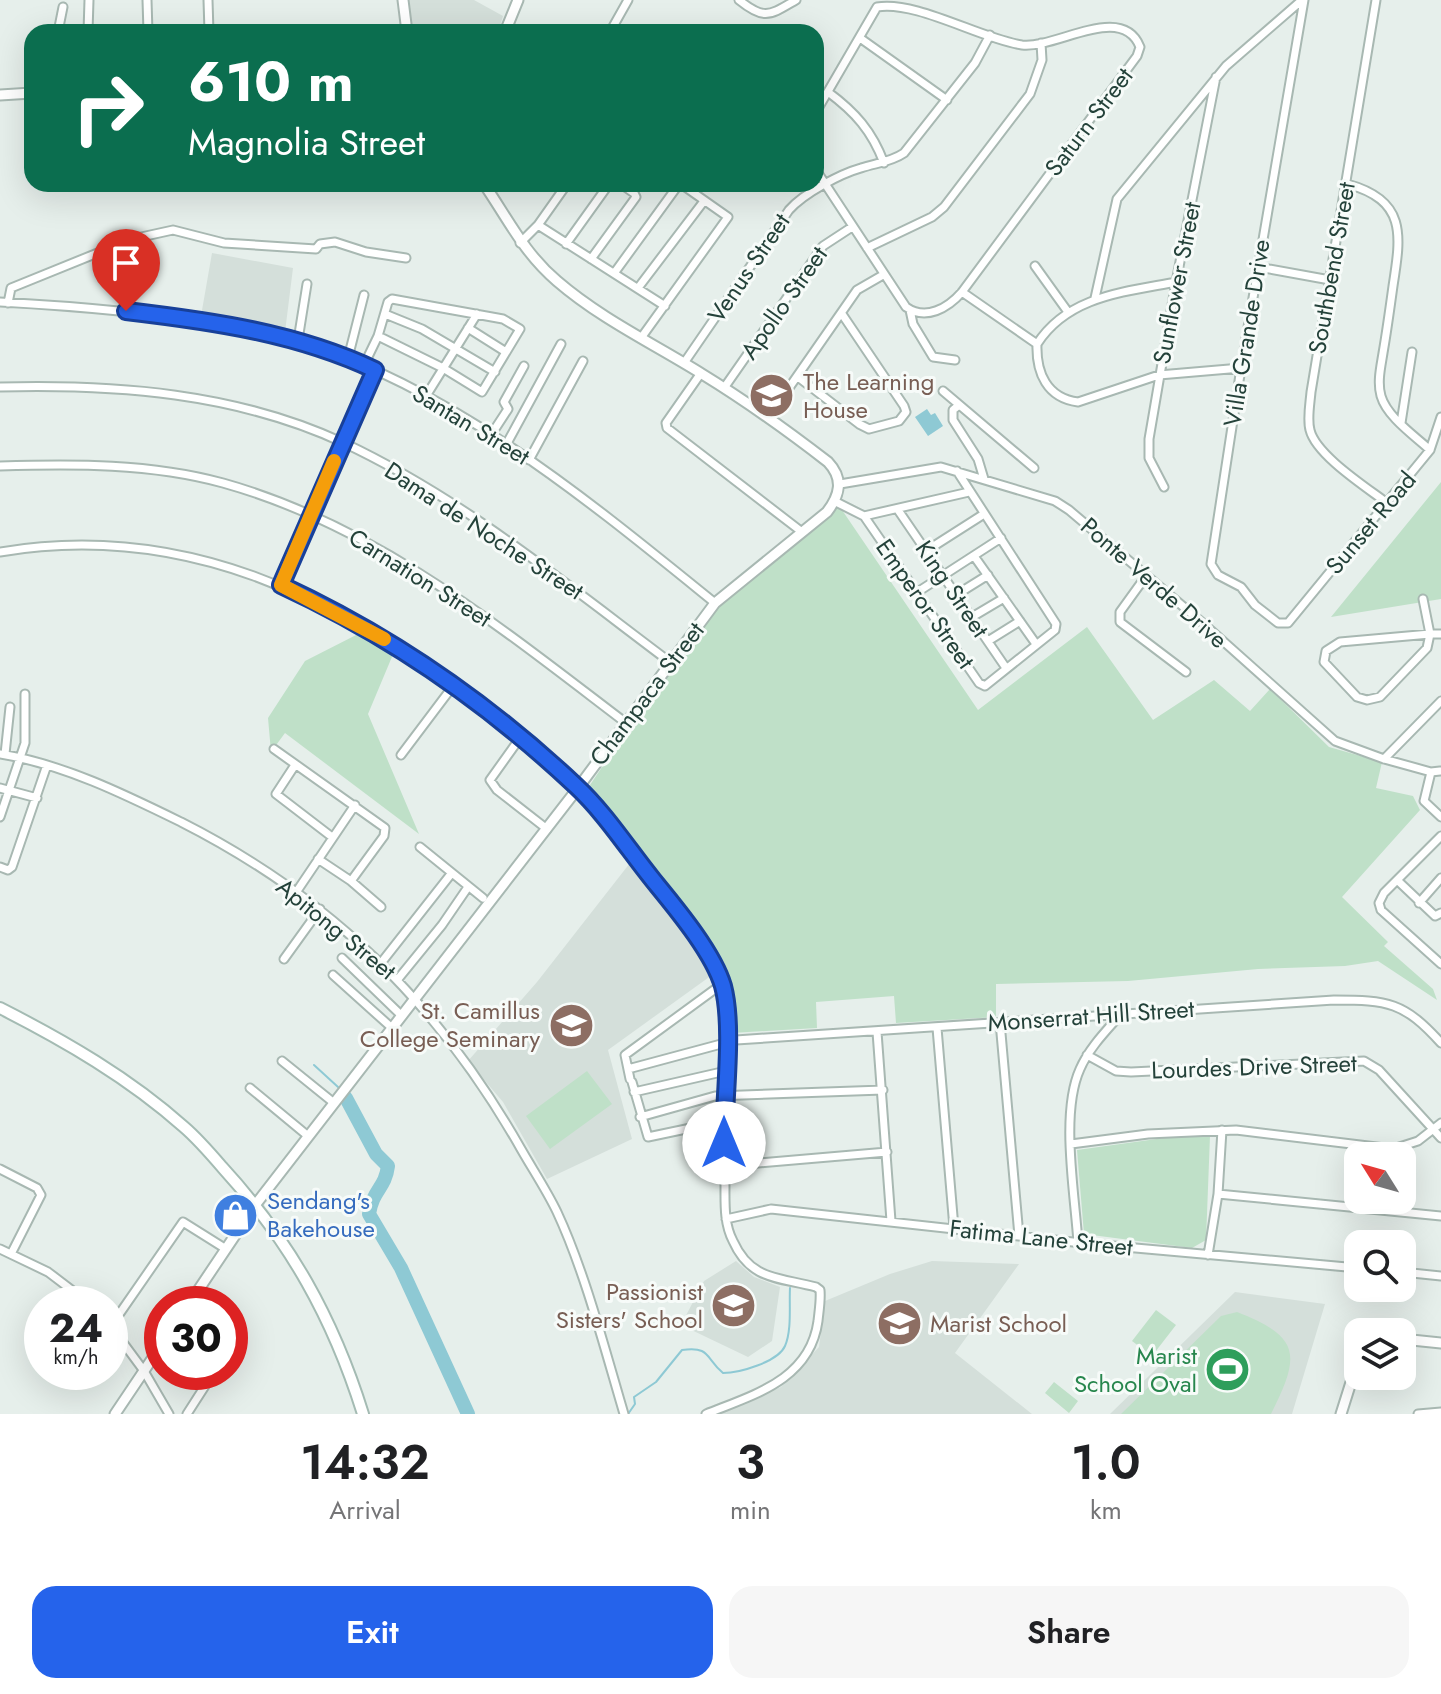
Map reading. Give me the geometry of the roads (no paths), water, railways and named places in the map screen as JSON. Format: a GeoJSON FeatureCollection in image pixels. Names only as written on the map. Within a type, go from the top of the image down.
{"type":"FeatureCollection","features":[{"type":"Feature","properties":{"kind":"main road"},"geometry":{"type":"LineString","coordinates":[[0,1008],[54,1035],[134,1087],[184,1126],[256,1204],[287,1248],[330,1323],[363,1414]]}},
{"type":"Feature","properties":{"kind":"street"},"geometry":{"type":"LineString","coordinates":[[147,0],[148,24]]}},
{"type":"Feature","properties":{"kind":"street"},"geometry":{"type":"LineString","coordinates":[[208,0],[209,24]]}},
{"type":"Feature","properties":{"kind":"street"},"geometry":{"type":"LineString","coordinates":[[403,0],[406,24]]}},
{"type":"Feature","properties":{"kind":"street"},"geometry":{"type":"LineString","coordinates":[[508,24],[518,0]]}},
{"type":"Feature","properties":{"kind":"street"},"geometry":{"type":"LineString","coordinates":[[614,24],[628,0]]}},
{"type":"Feature","properties":{"kind":"street"},"geometry":{"type":"LineString","coordinates":[[739,0],[762,15],[796,0]]}},
{"type":"Feature","properties":{"kind":"street"},"geometry":{"type":"LineString","coordinates":[[1095,298],[1117,199],[1235,56],[1303,0]]}},
{"type":"Feature","properties":{"kind":"street","name":"Villa Grande Drive"},"geometry":{"type":"LineString","coordinates":[[1288,623],[1278,623],[1255,605],[1241,587],[1218,575],[1211,564],[1303,0]]}},
{"type":"Feature","properties":{"kind":"street","name":"Southbend Street"},"geometry":{"type":"LineString","coordinates":[[1376,0],[1311,392],[1310,434],[1335,464],[1387,503]]}},
{"type":"Feature","properties":{"kind":"street"},"geometry":{"type":"LineString","coordinates":[[88,24],[89,1]]}},
{"type":"Feature","properties":{"kind":"street"},"geometry":{"type":"LineString","coordinates":[[824,99],[877,7],[894,2]]}},
{"type":"Feature","properties":{"kind":"street","name":"Saturn Street"},"geometry":{"type":"LineString","coordinates":[[894,2],[930,9],[990,35],[1020,44],[1041,43],[1109,27],[1127,30],[1136,37],[1140,47],[1137,56],[962,292]]}},
{"type":"Feature","properties":{"kind":"street"},"geometry":{"type":"LineString","coordinates":[[60,24],[63,7]]}},
{"type":"Feature","properties":{"kind":"street","name":"Venus Street"},"geometry":{"type":"LineString","coordinates":[[826,186],[850,172],[898,157],[910,148],[975,63],[990,35]]}},
{"type":"Feature","properties":{"kind":"street"},"geometry":{"type":"LineString","coordinates":[[860,38],[947,100]]}},
{"type":"Feature","properties":{"kind":"street"},"geometry":{"type":"LineString","coordinates":[[867,248],[932,217],[944,207],[1030,94],[1042,60],[1041,43]]}},
{"type":"Feature","properties":{"kind":"street","name":"Sunflower Street"},"geometry":{"type":"LineString","coordinates":[[1164,487],[1149,455],[1159,375],[1216,77]]}},
{"type":"Feature","properties":{"kind":"street"},"geometry":{"type":"LineString","coordinates":[[828,92],[847,105],[869,129],[884,163]]}},
{"type":"Feature","properties":{"kind":"street"},"geometry":{"type":"LineString","coordinates":[[0,95],[24,94]]}},
{"type":"Feature","properties":{"kind":"street"},"geometry":{"type":"LineString","coordinates":[[824,183],[883,275],[910,310],[913,324],[933,357],[955,360]]}},
{"type":"Feature","properties":{"kind":"street"},"geometry":{"type":"LineString","coordinates":[[1347,184],[1376,197],[1389,209],[1398,227],[1399,248],[1380,381],[1384,402],[1430,450]]}},
{"type":"Feature","properties":{"kind":"street"},"geometry":{"type":"LineString","coordinates":[[488,192],[520,243],[557,281],[595,310],[701,373],[768,418],[828,462],[840,484]]}},
{"type":"Feature","properties":{"kind":"street"},"geometry":{"type":"LineString","coordinates":[[520,243],[538,225],[561,192]]}},
{"type":"Feature","properties":{"kind":"street"},"geometry":{"type":"LineString","coordinates":[[566,244],[603,192]]}},
{"type":"Feature","properties":{"kind":"street"},"geometry":{"type":"LineString","coordinates":[[591,259],[636,197],[633,192]]}},
{"type":"Feature","properties":{"kind":"street"},"geometry":{"type":"LineString","coordinates":[[615,272],[674,192]]}},
{"type":"Feature","properties":{"kind":"street"},"geometry":{"type":"LineString","coordinates":[[641,338],[727,220],[727,215],[691,192]]}},
{"type":"Feature","properties":{"kind":"street","name":"Venus Street"},"geometry":{"type":"LineString","coordinates":[[684,363],[789,210],[815,192]]}},
{"type":"Feature","properties":{"kind":"street"},"geometry":{"type":"LineString","coordinates":[[638,288],[704,201]]}},
{"type":"Feature","properties":{"kind":"street"},"geometry":{"type":"LineString","coordinates":[[538,225],[665,306]]}},
{"type":"Feature","properties":{"kind":"street","name":"Apollo Street"},"geometry":{"type":"LineString","coordinates":[[724,388],[823,246],[852,227]]}},
{"type":"Feature","properties":{"kind":"street"},"geometry":{"type":"LineString","coordinates":[[4,303],[11,288],[132,239],[173,230],[224,243],[270,248],[316,249],[320,244],[335,242],[366,252],[406,258]]}},
{"type":"Feature","properties":{"kind":"street"},"geometry":{"type":"LineString","coordinates":[[1035,266],[1068,312]]}},
{"type":"Feature","properties":{"kind":"street"},"geometry":{"type":"LineString","coordinates":[[1258,267],[1330,280]]}},
{"type":"Feature","properties":{"kind":"street"},"geometry":{"type":"LineString","coordinates":[[768,418],[857,290],[883,275]]}},
{"type":"Feature","properties":{"kind":"street"},"geometry":{"type":"LineString","coordinates":[[1176,282],[1095,298],[1053,324],[1037,344],[1038,367],[1048,388],[1065,400],[1078,402],[1159,375],[1241,368]]}},
{"type":"Feature","properties":{"kind":"street"},"geometry":{"type":"LineString","coordinates":[[298,340],[307,284]]}},
{"type":"Feature","properties":{"kind":"street"},"geometry":{"type":"LineString","coordinates":[[910,310],[926,312],[944,308],[962,292],[1037,344]]}},
{"type":"Feature","properties":{"kind":"street"},"geometry":{"type":"LineString","coordinates":[[348,358],[364,295]]}},
{"type":"Feature","properties":{"kind":"street"},"geometry":{"type":"LineString","coordinates":[[364,365],[378,336],[388,302],[392,299],[503,319],[518,326],[519,333],[482,392],[443,368],[378,336]]}},
{"type":"Feature","properties":{"kind":"street","name":"Santan Street"},"geometry":{"type":"LineString","coordinates":[[4,303],[160,314],[298,340],[348,358],[426,396],[529,460],[594,504],[715,603]]}},
{"type":"Feature","properties":{"kind":"street"},"geometry":{"type":"LineString","coordinates":[[385,314],[422,329],[495,372]]}},
{"type":"Feature","properties":{"kind":"street"},"geometry":{"type":"LineString","coordinates":[[426,396],[477,314]]}},
{"type":"Feature","properties":{"kind":"street"},"geometry":{"type":"LineString","coordinates":[[798,377],[864,427],[881,427],[903,417],[904,406],[842,314]]}},
{"type":"Feature","properties":{"kind":"street"},"geometry":{"type":"LineString","coordinates":[[468,328],[506,352]]}},
{"type":"Feature","properties":{"kind":"street"},"geometry":{"type":"LineString","coordinates":[[506,445],[561,344]]}},
{"type":"Feature","properties":{"kind":"street"},"geometry":{"type":"LineString","coordinates":[[1401,423],[1412,352]]}},
{"type":"Feature","properties":{"kind":"street"},"geometry":{"type":"LineString","coordinates":[[529,460],[583,361]]}},
{"type":"Feature","properties":{"kind":"street"},"geometry":{"type":"LineString","coordinates":[[491,435],[508,409],[504,402],[524,366]]}},
{"type":"Feature","properties":{"kind":"street"},"geometry":{"type":"LineString","coordinates":[[281,585],[375,370]]}},
{"type":"Feature","properties":{"kind":"street"},"geometry":{"type":"LineString","coordinates":[[701,373],[666,423],[667,428],[802,532]]}},
{"type":"Feature","properties":{"kind":"street","name":"Dama de Noche Street"},"geometry":{"type":"LineString","coordinates":[[0,387],[102,387],[165,393],[295,424],[342,442],[413,479],[530,555],[670,662]]}},
{"type":"Feature","properties":{"kind":"street"},"geometry":{"type":"LineString","coordinates":[[943,391],[1034,468]]}},
{"type":"Feature","properties":{"kind":"street"},"geometry":{"type":"LineString","coordinates":[[959,405],[953,410],[953,420],[978,459],[984,479]]}},
{"type":"Feature","properties":{"kind":"street","name":"Sunset Road"},"geometry":{"type":"LineString","coordinates":[[1288,623],[1430,450],[1441,417]]}},
{"type":"Feature","properties":{"kind":"street","name":"Carnation Street"},"geometry":{"type":"LineString","coordinates":[[0,466],[130,467],[221,482],[312,514],[433,581],[495,623],[626,723]]}},
{"type":"Feature","properties":{"kind":"street","name":"Ponte Verde Drive"},"geometry":{"type":"LineString","coordinates":[[840,484],[932,467],[957,471],[1055,501],[1335,741],[1384,759],[1438,771]]}},
{"type":"Feature","properties":{"kind":"street","name":"Emperor Street"},"geometry":{"type":"LineString","coordinates":[[834,501],[864,516],[979,683],[985,686],[1055,630],[1055,621],[957,471]]}},
{"type":"Feature","properties":{"kind":"street","name":"Champaca Street"},"geometry":{"type":"LineString","coordinates":[[201,1286],[256,1204],[547,829],[715,603],[827,512],[840,484]]}},
{"type":"Feature","properties":{"kind":"street"},"geometry":{"type":"LineString","coordinates":[[864,516],[969,492]]}},
{"type":"Feature","properties":{"kind":"street","name":"King Street"},"geometry":{"type":"LineString","coordinates":[[898,510],[1006,668]]}},
{"type":"Feature","properties":{"kind":"street"},"geometry":{"type":"LineString","coordinates":[[926,551],[984,514]]}},
{"type":"Feature","properties":{"kind":"street"},"geometry":{"type":"LineString","coordinates":[[916,593],[1001,538]]}},
{"type":"Feature","properties":{"kind":"street"},"geometry":{"type":"LineString","coordinates":[[0,552],[68,546],[147,549],[215,563],[281,585],[421,662],[520,738],[578,788],[673,905],[703,946],[722,984],[727,1010],[723,1072],[726,1219],[732,1240],[744,1261],[757,1272],[818,1288],[821,1302],[812,1345],[795,1370],[769,1388],[706,1414]]}},
{"type":"Feature","properties":{"kind":"street"},"geometry":{"type":"LineString","coordinates":[[974,556],[1036,644]]}},
{"type":"Feature","properties":{"kind":"street"},"geometry":{"type":"LineString","coordinates":[[956,595],[988,575]]}},
{"type":"Feature","properties":{"kind":"street"},"geometry":{"type":"LineString","coordinates":[[1146,576],[1120,612],[1120,622],[1186,672]]}},
{"type":"Feature","properties":{"kind":"street"},"geometry":{"type":"LineString","coordinates":[[972,617],[1004,598]]}},
{"type":"Feature","properties":{"kind":"street"},"geometry":{"type":"LineString","coordinates":[[1423,599],[1430,634],[1425,651],[1386,693],[1371,700],[1354,695],[1327,667],[1324,657],[1334,644],[1430,634],[1441,634]]}},
{"type":"Feature","properties":{"kind":"street"},"geometry":{"type":"LineString","coordinates":[[988,641],[1020,621]]}},
{"type":"Feature","properties":{"kind":"street"},"geometry":{"type":"LineString","coordinates":[[401,755],[453,686]]}},
{"type":"Feature","properties":{"kind":"street"},"geometry":{"type":"LineString","coordinates":[[0,817],[4,789],[25,743],[25,694]]}},
{"type":"Feature","properties":{"kind":"street"},"geometry":{"type":"LineString","coordinates":[[1384,759],[1441,701]]}},
{"type":"Feature","properties":{"kind":"street"},"geometry":{"type":"LineString","coordinates":[[2,754],[10,707]]}},
{"type":"Feature","properties":{"kind":"street"},"geometry":{"type":"LineString","coordinates":[[520,738],[490,780],[497,790],[547,829]]}},
{"type":"Feature","properties":{"kind":"street"},"geometry":{"type":"LineString","coordinates":[[274,749],[385,828],[386,831],[351,881]]}},
{"type":"Feature","properties":{"kind":"street","name":"Apitong Street"},"geometry":{"type":"LineString","coordinates":[[2,754],[47,765],[144,803],[207,835],[297,891],[381,963],[416,998],[457,1048],[499,1109],[556,1210],[623,1413]]}},
{"type":"Feature","properties":{"kind":"street"},"geometry":{"type":"LineString","coordinates":[[0,867],[8,870],[12,867],[47,765]]}},
{"type":"Feature","properties":{"kind":"street"},"geometry":{"type":"LineString","coordinates":[[295,765],[276,794],[332,837]]}},
{"type":"Feature","properties":{"kind":"street"},"geometry":{"type":"LineString","coordinates":[[1438,771],[1424,801],[1441,817]]}},
{"type":"Feature","properties":{"kind":"street"},"geometry":{"type":"LineString","coordinates":[[4,789],[37,798]]}},
{"type":"Feature","properties":{"kind":"street"},"geometry":{"type":"LineString","coordinates":[[297,891],[355,805]]}},
{"type":"Feature","properties":{"kind":"street"},"geometry":{"type":"LineString","coordinates":[[1440,962],[1381,910],[1379,903],[1381,896],[1441,836]]}},
{"type":"Feature","properties":{"kind":"street"},"geometry":{"type":"LineString","coordinates":[[420,847],[483,898]]}},
{"type":"Feature","properties":{"kind":"street"},"geometry":{"type":"LineString","coordinates":[[318,859],[351,881],[381,907]]}},
{"type":"Feature","properties":{"kind":"street"},"geometry":{"type":"LineString","coordinates":[[381,963],[451,874]]}},
{"type":"Feature","properties":{"kind":"street"},"geometry":{"type":"LineString","coordinates":[[1419,903],[1441,878]]}},
{"type":"Feature","properties":{"kind":"street"},"geometry":{"type":"LineString","coordinates":[[1397,880],[1436,917],[1441,913]]}},
{"type":"Feature","properties":{"kind":"street"},"geometry":{"type":"LineString","coordinates":[[398,979],[468,887]]}},
{"type":"Feature","properties":{"kind":"street"},"geometry":{"type":"LineString","coordinates":[[284,959],[320,909]]}},
{"type":"Feature","properties":{"kind":"street"},"geometry":{"type":"LineString","coordinates":[[342,958],[402,1016]]}},
{"type":"Feature","properties":{"kind":"street"},"geometry":{"type":"LineString","coordinates":[[333,975],[392,1028]]}},
{"type":"Feature","properties":{"kind":"street"},"geometry":{"type":"LineString","coordinates":[[722,984],[625,1055],[646,1134],[652,1137],[724,1121]]}},
{"type":"Feature","properties":{"kind":"street","name":"Monserrat Hill Street"},"geometry":{"type":"LineString","coordinates":[[628,1069],[727,1042],[1334,1000],[1379,1001],[1406,1011],[1441,1043]]}},
{"type":"Feature","properties":{"kind":"street"},"geometry":{"type":"LineString","coordinates":[[1078,1243],[1070,1109],[1075,1081],[1087,1055],[1121,1014]]}},
{"type":"Feature","properties":{"kind":"street"},"geometry":{"type":"LineString","coordinates":[[1000,1022],[1019,1236]]}},
{"type":"Feature","properties":{"kind":"street"},"geometry":{"type":"LineString","coordinates":[[937,1028],[954,1228]]}},
{"type":"Feature","properties":{"kind":"street"},"geometry":{"type":"LineString","coordinates":[[877,1032],[891,1221]]}},
{"type":"Feature","properties":{"kind":"street","name":"Lourdes Drive Street"},"geometry":{"type":"LineString","coordinates":[[1087,1055],[1116,1071],[1131,1072],[1364,1061],[1379,1070],[1441,1138]]}},
{"type":"Feature","properties":{"kind":"street"},"geometry":{"type":"LineString","coordinates":[[282,1061],[334,1103]]}},
{"type":"Feature","properties":{"kind":"street"},"geometry":{"type":"LineString","coordinates":[[634,1092],[723,1072]]}},
{"type":"Feature","properties":{"kind":"street"},"geometry":{"type":"LineString","coordinates":[[250,1088],[308,1136]]}},
{"type":"Feature","properties":{"kind":"street"},"geometry":{"type":"LineString","coordinates":[[640,1117],[715,1096],[883,1090]]}},
{"type":"Feature","properties":{"kind":"street"},"geometry":{"type":"LineString","coordinates":[[1071,1144],[1148,1134],[1222,1130],[1393,1149],[1411,1144],[1441,1123]]}},
{"type":"Feature","properties":{"kind":"street"},"geometry":{"type":"LineString","coordinates":[[1208,1255],[1218,1194],[1222,1130]]}},
{"type":"Feature","properties":{"kind":"street"},"geometry":{"type":"LineString","coordinates":[[724,1166],[887,1152]]}},
{"type":"Feature","properties":{"kind":"street"},"geometry":{"type":"LineString","coordinates":[[0,1169],[37,1188],[41,1195],[11,1254]]}},
{"type":"Feature","properties":{"kind":"street"},"geometry":{"type":"LineString","coordinates":[[1218,1194],[1441,1216]]}},
{"type":"Feature","properties":{"kind":"street","name":"Fatima Lane Street"},"geometry":{"type":"LineString","coordinates":[[726,1219],[771,1209],[1078,1243],[1344,1267]]}},
{"type":"Feature","properties":{"kind":"street"},"geometry":{"type":"LineString","coordinates":[[128,1300],[183,1222],[226,1249]]}},
{"type":"Feature","properties":{"kind":"street"},"geometry":{"type":"LineString","coordinates":[[0,1249],[48,1272],[66,1286]]}},
{"type":"Feature","properties":{"kind":"street"},"geometry":{"type":"LineString","coordinates":[[1416,1273],[1441,1276]]}},
{"type":"Feature","properties":{"kind":"street"},"geometry":{"type":"LineString","coordinates":[[1416,1340],[1441,1343]]}},
{"type":"Feature","properties":{"kind":"street"},"geometry":{"type":"LineString","coordinates":[[115,1414],[144,1371],[128,1350]]}},
{"type":"Feature","properties":{"kind":"street"},"geometry":{"type":"LineString","coordinates":[[155,1390],[169,1414]]}},
{"type":"Feature","properties":{"kind":"street"},"geometry":{"type":"LineString","coordinates":[[187,1414],[202,1390]]}},
{"type":"Feature","properties":{"kind":"street"},"geometry":{"type":"LineString","coordinates":[[1341,1414],[1349,1390]]}},
{"type":"Feature","properties":{"kind":"street"},"geometry":{"type":"LineString","coordinates":[[1418,1414],[1441,1412]]}},
{"type":"Feature","properties":{"kind":"water"},"geometry":{"type":"Polygon","coordinates":[[[927,409],[931,415],[935,413],[943,426],[928,436],[915,417],[927,409]]]}},
{"type":"Feature","properties":{"kind":"waterway"},"geometry":{"type":"LineString","coordinates":[[314,1065],[338,1087]]}},
{"type":"Feature","properties":{"kind":"waterway"},"geometry":{"type":"LineString","coordinates":[[346,1098],[376,1154],[388,1166],[369,1214],[401,1268],[468,1414]]}},
{"type":"Feature","properties":{"kind":"waterway"},"geometry":{"type":"LineString","coordinates":[[628,1414],[635,1404],[634,1397],[656,1382],[682,1350],[698,1350],[707,1354],[723,1373],[748,1369],[775,1357],[787,1340],[790,1288]]}},
{"type":"Feature","properties":{"kind":"place","name":"The Learning House"},"geometry":{"type":"Point","coordinates":[772,396]}},
{"type":"Feature","properties":{"kind":"place","name":"St. Camillus College Seminary"},"geometry":{"type":"Point","coordinates":[571,1025]}},
{"type":"Feature","properties":{"kind":"place","name":"Sendang's Bakehouse"},"geometry":{"type":"Point","coordinates":[236,1215]}},
{"type":"Feature","properties":{"kind":"place","name":"Passionist Sisters' School"},"geometry":{"type":"Point","coordinates":[734,1306]}},
{"type":"Feature","properties":{"kind":"place","name":"Marist School"},"geometry":{"type":"Point","coordinates":[899,1324]}},
{"type":"Feature","properties":{"kind":"place","name":"Marist School Oval"},"geometry":{"type":"Point","coordinates":[1228,1370]}}]}
